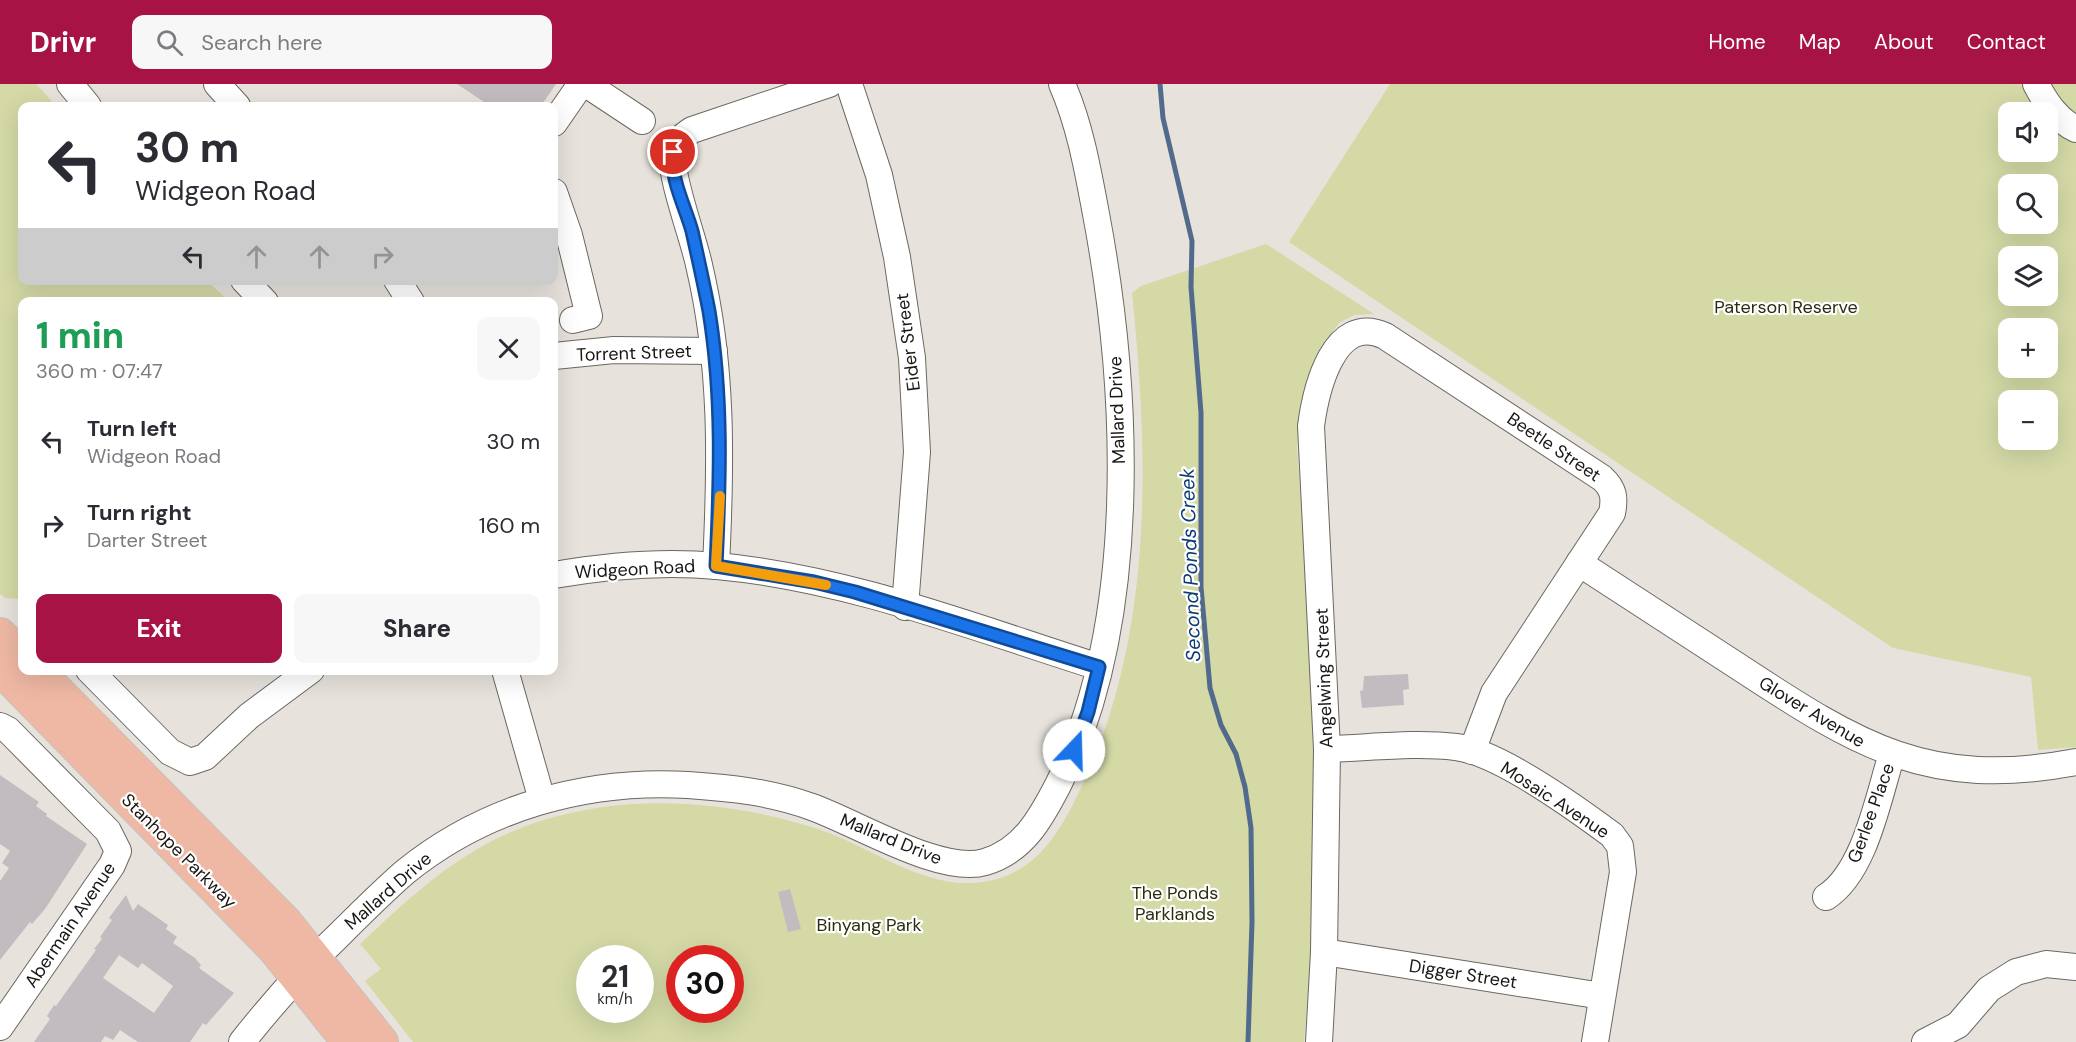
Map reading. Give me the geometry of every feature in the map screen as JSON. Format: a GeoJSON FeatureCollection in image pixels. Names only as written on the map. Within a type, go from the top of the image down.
{"type":"FeatureCollection","features":[{"type":"Feature","properties":{"kind":"main road"},"geometry":{"type":"LineString","coordinates":[[0,634],[18,652]]}},
{"type":"Feature","properties":{"kind":"main road","name":"Stanhope Parkway"},"geometry":{"type":"LineString","coordinates":[[0,669],[226,899],[307,966],[382,1042]]}},
{"type":"Feature","properties":{"kind":"main road","name":"Stanhope Parkway"},"geometry":{"type":"LineString","coordinates":[[42,675],[241,875],[307,966],[348,1042]]}},
{"type":"Feature","properties":{"kind":"street"},"geometry":{"type":"LineString","coordinates":[[70,84],[85,102]]}},
{"type":"Feature","properties":{"kind":"street"},"geometry":{"type":"LineString","coordinates":[[217,84],[233,102]]}},
{"type":"Feature","properties":{"kind":"street"},"geometry":{"type":"LineString","coordinates":[[558,117],[581,84]]}},
{"type":"Feature","properties":{"kind":"street"},"geometry":{"type":"LineString","coordinates":[[586,84],[642,121]]}},
{"type":"Feature","properties":{"kind":"street"},"geometry":{"type":"LineString","coordinates":[[716,566],[721,432],[714,351],[698,258],[672,162],[675,146],[692,130],[829,84]]}},
{"type":"Feature","properties":{"kind":"street","name":"Eider Street"},"geometry":{"type":"LineString","coordinates":[[849,84],[879,175],[897,257],[912,358],[917,452],[905,607]]}},
{"type":"Feature","properties":{"kind":"street","name":"Mallard Drive"},"geometry":{"type":"LineString","coordinates":[[243,1042],[307,966],[390,886],[429,855],[506,813],[542,800],[608,786],[663,783],[751,789],[812,807],[921,855],[959,865],[980,863],[1002,856],[1015,847],[1039,821],[1066,770],[1082,730],[1099,667],[1111,599],[1118,525],[1117,374],[1101,240],[1084,155],[1062,84]]}},
{"type":"Feature","properties":{"kind":"street"},"geometry":{"type":"LineString","coordinates":[[2036,84],[2044,100],[2061,121],[2076,129]]}},
{"type":"Feature","properties":{"kind":"street"},"geometry":{"type":"LineString","coordinates":[[558,203],[569,235],[590,316],[573,320]]}},
{"type":"Feature","properties":{"kind":"street"},"geometry":{"type":"LineString","coordinates":[[249,285],[260,297]]}},
{"type":"Feature","properties":{"kind":"street","name":"Beetle Street"},"geometry":{"type":"LineString","coordinates":[[1360,331],[1375,331],[1385,336],[1611,486],[1614,503],[1612,513],[1494,693],[1472,751]]}},
{"type":"Feature","properties":{"kind":"street","name":"Angelwing Street"},"geometry":{"type":"LineString","coordinates":[[1319,1042],[1324,952],[1327,749],[1311,426],[1317,393],[1329,362],[1347,337],[1360,331]]}},
{"type":"Feature","properties":{"kind":"street","name":"Torrent Street"},"geometry":{"type":"LineString","coordinates":[[558,357],[614,351],[714,351]]}},
{"type":"Feature","properties":{"kind":"street","name":"Glover Avenue"},"geometry":{"type":"LineString","coordinates":[[1579,563],[1814,716],[1869,746],[1941,766],[1984,771],[2032,769],[2076,762]]}},
{"type":"Feature","properties":{"kind":"street","name":"Widgeon Road"},"geometry":{"type":"LineString","coordinates":[[558,575],[624,567],[716,566],[814,582],[905,607],[1099,667]]}},
{"type":"Feature","properties":{"kind":"street"},"geometry":{"type":"LineString","coordinates":[[93,675],[175,756],[190,762],[205,757],[249,716],[304,675]]}},
{"type":"Feature","properties":{"kind":"street"},"geometry":{"type":"LineString","coordinates":[[505,675],[542,800]]}},
{"type":"Feature","properties":{"kind":"street","name":"Abermain Avenue"},"geometry":{"type":"LineString","coordinates":[[0,726],[8,730],[108,831],[118,851],[112,865],[0,1027]]}},
{"type":"Feature","properties":{"kind":"street","name":"Mosaic Avenue"},"geometry":{"type":"LineString","coordinates":[[1327,749],[1437,747],[1472,751],[1508,766],[1612,835],[1620,846],[1623,872],[1595,1042]]}},
{"type":"Feature","properties":{"kind":"street","name":"Gerlee Place"},"geometry":{"type":"LineString","coordinates":[[1826,897],[1839,889],[1858,857],[1892,754]]}},
{"type":"Feature","properties":{"kind":"street","name":"Digger Street"},"geometry":{"type":"LineString","coordinates":[[1324,952],[1602,996]]}},
{"type":"Feature","properties":{"kind":"street"},"geometry":{"type":"LineString","coordinates":[[1924,1042],[1958,1025],[1989,989],[2016,972],[2046,964],[2076,968]]}},
{"type":"Feature","properties":{"kind":"green space"},"geometry":{"type":"Polygon","coordinates":[[[0,84],[36,84],[52,102],[18,102],[18,285],[211,285],[225,297],[18,297],[18,599],[5,598],[0,594],[0,84]]]}},
{"type":"Feature","properties":{"kind":"green space","name":"Paterson Reserve"},"geometry":{"type":"Polygon","coordinates":[[[1390,84],[2076,84],[2076,747],[2038,750],[2031,677],[1893,648],[1289,242],[1390,84]]]}},
{"type":"Feature","properties":{"kind":"green space","name":"The Ponds Parklands"},"geometry":{"type":"Polygon","coordinates":[[[1266,244],[1374,314],[1354,315],[1339,323],[1316,356],[1300,405],[1297,447],[1311,670],[1314,819],[1310,968],[1304,1042],[413,1042],[365,981],[381,969],[360,944],[416,893],[462,858],[519,829],[561,815],[604,807],[648,803],[692,804],[736,809],[821,830],[913,872],[951,882],[971,883],[992,880],[1010,874],[1039,854],[1051,841],[1071,808],[1104,731],[1122,671],[1133,609],[1140,546],[1143,483],[1138,356],[1132,293],[1141,286],[1266,244]]]}},
{"type":"Feature","properties":{"kind":"building"},"geometry":{"type":"Polygon","coordinates":[[[457,84],[556,84],[544,102],[484,102],[457,84]]]}},
{"type":"Feature","properties":{"kind":"building"},"geometry":{"type":"Polygon","coordinates":[[[1408,674],[1409,689],[1403,690],[1404,705],[1362,708],[1360,691],[1363,690],[1364,676],[1408,674]]]}},
{"type":"Feature","properties":{"kind":"building"},"geometry":{"type":"Polygon","coordinates":[[[0,775],[39,802],[36,806],[47,814],[46,816],[87,844],[45,909],[32,924],[30,922],[0,960],[0,881],[9,868],[2,863],[10,851],[0,844],[0,775]]]}},
{"type":"Feature","properties":{"kind":"building"},"geometry":{"type":"Polygon","coordinates":[[[790,889],[801,929],[788,932],[778,892],[790,889]]]}},
{"type":"Feature","properties":{"kind":"building"},"geometry":{"type":"Polygon","coordinates":[[[126,895],[133,911],[138,904],[168,925],[166,929],[177,937],[173,943],[195,958],[201,965],[199,968],[234,993],[206,1025],[203,1023],[190,1042],[138,1042],[120,1030],[113,1040],[105,1036],[101,1042],[34,1042],[50,1019],[47,1016],[54,1005],[56,1006],[96,950],[94,949],[102,939],[100,937],[112,920],[109,918],[126,895]],[[119,955],[103,978],[154,1013],[173,986],[142,963],[138,968],[119,955]]]}},
{"type":"Feature","properties":{"kind":"waterway","name":"Second Ponds Creek"},"geometry":{"type":"LineString","coordinates":[[1160,84],[1163,118],[1192,241],[1191,287],[1201,413],[1201,587],[1210,688],[1221,725],[1236,754],[1245,787],[1251,828],[1252,922],[1248,1042]]}},
{"type":"Feature","properties":{"kind":"slow traffic"},"geometry":{"type":"LineString","coordinates":[[720,496],[716,566],[826,585]]}},
{"type":"Feature","properties":{"kind":"route"},"geometry":{"type":"LineString","coordinates":[[673,152],[674,171],[705,290],[716,372],[721,432],[721,469],[716,566],[772,574],[855,592],[1099,667],[1088,712],[1074,750]]}},
{"type":"Feature","properties":{"kind":"park label","name":"Binyang Park"},"geometry":{"type":"Point","coordinates":[869,925]}}]}
